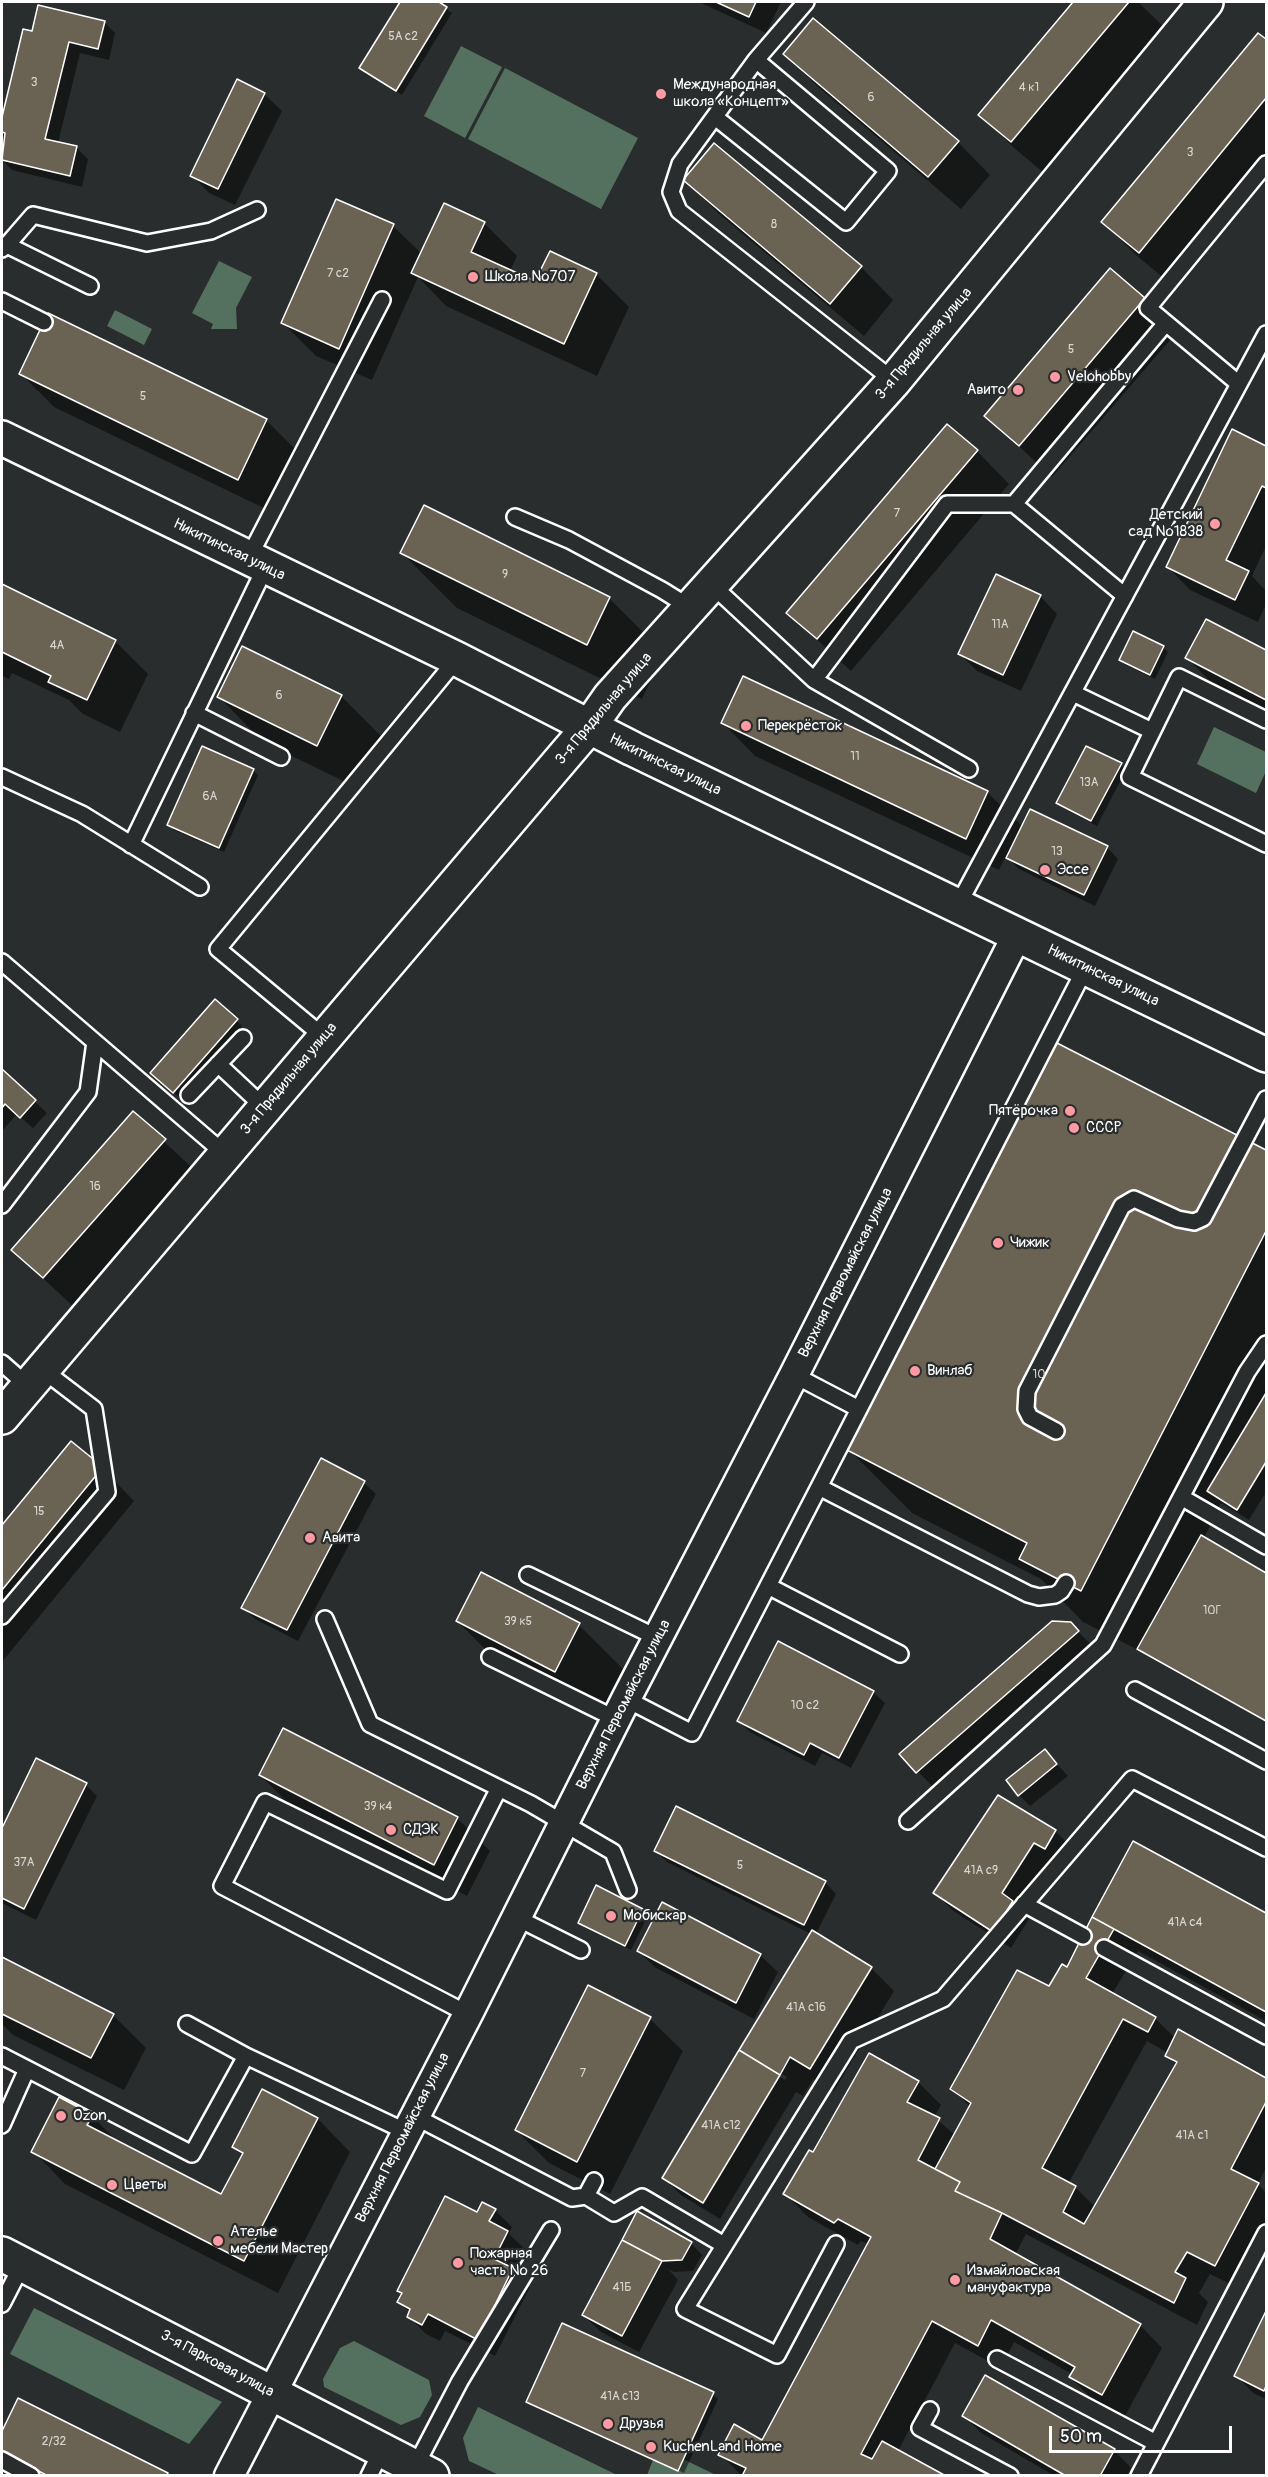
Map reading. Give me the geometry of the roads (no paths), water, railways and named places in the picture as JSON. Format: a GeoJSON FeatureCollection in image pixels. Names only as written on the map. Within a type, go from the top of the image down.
{"type":"FeatureCollection","features":[{"type":"Feature","properties":{"kind":"street","name":"3-я Прядильная улица"},"geometry":{"type":"LineString","coordinates":[[2,1417],[589,727],[610,697],[894,381],[1195,6]]}},
{"type":"Feature","properties":{"kind":"street","name":"Никитинская улица"},"geometry":{"type":"LineString","coordinates":[[2,438],[457,659],[589,727],[1266,1055]]}},
{"type":"Feature","properties":{"kind":"street","name":"Верхняя Первомайская улица"},"geometry":{"type":"LineString","coordinates":[[229,2475],[468,2014],[621,1709],[1017,935]]}},
{"type":"Feature","properties":{"kind":"street","name":"3-я Парковая улица"},"geometry":{"type":"LineString","coordinates":[[12,2260],[271,2393],[375,2463],[424,2471]]}},
{"type":"Feature","properties":{"kind":"lane"},"geometry":{"type":"LineString","coordinates":[[806,2],[756,60],[680,164],[671,192],[679,211],[894,381]]}},
{"type":"Feature","properties":{"kind":"lane"},"geometry":{"type":"LineString","coordinates":[[715,117],[846,222],[888,171],[756,60]]}},
{"type":"Feature","properties":{"kind":"lane"},"geometry":{"type":"LineString","coordinates":[[1239,384],[1148,308],[1266,164]]}},
{"type":"Feature","properties":{"kind":"lane"},"geometry":{"type":"LineString","coordinates":[[90,286],[4,247],[33,215],[147,243],[211,231],[257,210]]}},
{"type":"Feature","properties":{"kind":"lane"},"geometry":{"type":"LineString","coordinates":[[131,845],[194,713],[257,563],[382,300]]}},
{"type":"Feature","properties":{"kind":"lane"},"geometry":{"type":"LineString","coordinates":[[2,301],[44,322]]}},
{"type":"Feature","properties":{"kind":"lane"},"geometry":{"type":"LineString","coordinates":[[1014,504],[1166,323]]}},
{"type":"Feature","properties":{"kind":"lane"},"geometry":{"type":"LineString","coordinates":[[958,905],[1266,334]]}},
{"type":"Feature","properties":{"kind":"lane"},"geometry":{"type":"LineString","coordinates":[[814,680],[947,504],[1014,504],[1125,596]]}},
{"type":"Feature","properties":{"kind":"lane"},"geometry":{"type":"LineString","coordinates":[[515,517],[568,540],[662,590],[702,597],[814,680],[969,769]]}},
{"type":"Feature","properties":{"kind":"lane"},"geometry":{"type":"LineString","coordinates":[[325,1038],[218,949],[457,659]]}},
{"type":"Feature","properties":{"kind":"lane"},"geometry":{"type":"LineString","coordinates":[[1266,720],[1179,676],[1130,777],[1266,844]]}},
{"type":"Feature","properties":{"kind":"lane"},"geometry":{"type":"LineString","coordinates":[[1073,693],[1152,731]]}},
{"type":"Feature","properties":{"kind":"lane"},"geometry":{"type":"LineString","coordinates":[[194,713],[281,757]]}},
{"type":"Feature","properties":{"kind":"lane"},"geometry":{"type":"LineString","coordinates":[[2,777],[82,814],[200,887]]}},
{"type":"Feature","properties":{"kind":"lane"},"geometry":{"type":"LineString","coordinates":[[2,962],[225,1154]]}},
{"type":"Feature","properties":{"kind":"lane"},"geometry":{"type":"LineString","coordinates":[[490,1657],[621,1709],[693,1733],[1086,968]]}},
{"type":"Feature","properties":{"kind":"lane"},"geometry":{"type":"LineString","coordinates":[[189,1095],[243,1038]]}},
{"type":"Feature","properties":{"kind":"lane"},"geometry":{"type":"LineString","coordinates":[[2,1205],[88,1092],[95,1042]]}},
{"type":"Feature","properties":{"kind":"lane"},"geometry":{"type":"LineString","coordinates":[[218,1064],[265,1108]]}},
{"type":"Feature","properties":{"kind":"lane"},"geometry":{"type":"LineString","coordinates":[[1056,1431],[1030,1417],[1026,1409],[1027,1391],[1122,1206],[1134,1199],[1178,1219],[1194,1222],[1203,1218],[1266,1099]]}},
{"type":"Feature","properties":{"kind":"lane"},"geometry":{"type":"LineString","coordinates":[[908,1821],[1103,1645],[1247,1372],[1266,1344]]}},
{"type":"Feature","properties":{"kind":"lane"},"geometry":{"type":"LineString","coordinates":[[2,1363],[94,1409],[107,1492],[2,1616]]}},
{"type":"Feature","properties":{"kind":"lane"},"geometry":{"type":"LineString","coordinates":[[794,1374],[859,1409]]}},
{"type":"Feature","properties":{"kind":"lane"},"geometry":{"type":"LineString","coordinates":[[819,1487],[1028,1594],[1039,1598],[1055,1595],[1061,1592],[1066,1583]]}},
{"type":"Feature","properties":{"kind":"lane"},"geometry":{"type":"LineString","coordinates":[[1181,1497],[1266,1546]]}},
{"type":"Feature","properties":{"kind":"lane"},"geometry":{"type":"LineString","coordinates":[[528,1575],[658,1638]]}},
{"type":"Feature","properties":{"kind":"lane"},"geometry":{"type":"LineString","coordinates":[[768,1586],[900,1654]]}},
{"type":"Feature","properties":{"kind":"lane"},"geometry":{"type":"LineString","coordinates":[[325,1619],[370,1724],[499,1788],[613,1851],[628,1890]]}},
{"type":"Feature","properties":{"kind":"lane"},"geometry":{"type":"LineString","coordinates":[[1135,1690],[1266,1761]]}},
{"type":"Feature","properties":{"kind":"lane"},"geometry":{"type":"LineString","coordinates":[[836,2244],[777,2355],[685,2309],[851,2041],[943,1999],[1132,1779],[1266,1848]]}},
{"type":"Feature","properties":{"kind":"lane"},"geometry":{"type":"LineString","coordinates":[[468,2014],[222,1886],[266,1802],[447,1891],[499,1788]]}},
{"type":"Feature","properties":{"kind":"lane"},"geometry":{"type":"LineString","coordinates":[[1024,1905],[1083,1936]]}},
{"type":"Feature","properties":{"kind":"lane"},"geometry":{"type":"LineString","coordinates":[[517,1918],[581,1950]]}},
{"type":"Feature","properties":{"kind":"lane"},"geometry":{"type":"LineString","coordinates":[[1104,1947],[1266,2036]]}},
{"type":"Feature","properties":{"kind":"lane"},"geometry":{"type":"LineString","coordinates":[[187,2024],[246,2056],[410,2124],[572,2198],[586,2196],[614,2213],[642,2197],[724,2245]]}},
{"type":"Feature","properties":{"kind":"lane"},"geometry":{"type":"LineString","coordinates":[[2,2056],[192,2154],[246,2056]]}},
{"type":"Feature","properties":{"kind":"lane"},"geometry":{"type":"LineString","coordinates":[[2,2124],[27,2069]]}},
{"type":"Feature","properties":{"kind":"lane"},"geometry":{"type":"LineString","coordinates":[[586,2196],[594,2181]]}},
{"type":"Feature","properties":{"kind":"lane"},"geometry":{"type":"LineString","coordinates":[[424,2471],[460,2381],[551,2230]]}},
{"type":"Feature","properties":{"kind":"lane"},"geometry":{"type":"LineString","coordinates":[[1139,2475],[1266,2233]]}},
{"type":"Feature","properties":{"kind":"lane"},"geometry":{"type":"LineString","coordinates":[[2,2304],[12,2260]]}},
{"type":"Feature","properties":{"kind":"lane"},"geometry":{"type":"LineString","coordinates":[[997,2359],[1156,2443]]}},
{"type":"Feature","properties":{"kind":"lane"},"geometry":{"type":"LineString","coordinates":[[930,2410],[920,2428],[1010,2475]]}},
{"type":"Feature","properties":{"kind":"lane"},"geometry":{"type":"LineString","coordinates":[[2,2460],[32,2475]]}},
{"type":"Feature","properties":{"kind":"place","name":"Международная школа «Концепт»"},"geometry":{"type":"Point","coordinates":[661,94]}},
{"type":"Feature","properties":{"kind":"place","name":"Школа №707"},"geometry":{"type":"Point","coordinates":[473,277]}},
{"type":"Feature","properties":{"kind":"place","name":"Velohobby"},"geometry":{"type":"Point","coordinates":[1055,377]}},
{"type":"Feature","properties":{"kind":"place","name":"Авито"},"geometry":{"type":"Point","coordinates":[1018,390]}},
{"type":"Feature","properties":{"kind":"place","name":"Детский сад №1838"},"geometry":{"type":"Point","coordinates":[1215,524]}},
{"type":"Feature","properties":{"kind":"place","name":"Перекрёсток"},"geometry":{"type":"Point","coordinates":[746,726]}},
{"type":"Feature","properties":{"kind":"place","name":"Эссе"},"geometry":{"type":"Point","coordinates":[1045,870]}},
{"type":"Feature","properties":{"kind":"place","name":"Пятёрочка"},"geometry":{"type":"Point","coordinates":[1070,1111]}},
{"type":"Feature","properties":{"kind":"place","name":"СССР"},"geometry":{"type":"Point","coordinates":[1074,1128]}},
{"type":"Feature","properties":{"kind":"place","name":"Чижик"},"geometry":{"type":"Point","coordinates":[998,1243]}},
{"type":"Feature","properties":{"kind":"place","name":"Винлаб"},"geometry":{"type":"Point","coordinates":[915,1371]}},
{"type":"Feature","properties":{"kind":"place","name":"Авита"},"geometry":{"type":"Point","coordinates":[310,1538]}},
{"type":"Feature","properties":{"kind":"place","name":"СДЭК"},"geometry":{"type":"Point","coordinates":[391,1830]}},
{"type":"Feature","properties":{"kind":"place","name":"Мобискар"},"geometry":{"type":"Point","coordinates":[611,1916]}},
{"type":"Feature","properties":{"kind":"place","name":"Ozon"},"geometry":{"type":"Point","coordinates":[61,2116]}},
{"type":"Feature","properties":{"kind":"place","name":"Цветы"},"geometry":{"type":"Point","coordinates":[112,2185]}},
{"type":"Feature","properties":{"kind":"place","name":"Ателье мебели Мастер"},"geometry":{"type":"Point","coordinates":[218,2241]}},
{"type":"Feature","properties":{"kind":"place","name":"Пожарная часть № 26"},"geometry":{"type":"Point","coordinates":[458,2263]}},
{"type":"Feature","properties":{"kind":"place","name":"Измайловская мануфактура"},"geometry":{"type":"Point","coordinates":[955,2280]}},
{"type":"Feature","properties":{"kind":"place","name":"Друзья"},"geometry":{"type":"Point","coordinates":[608,2424]}},
{"type":"Feature","properties":{"kind":"place","name":"KuchenLand Home"},"geometry":{"type":"Point","coordinates":[651,2447]}}]}
